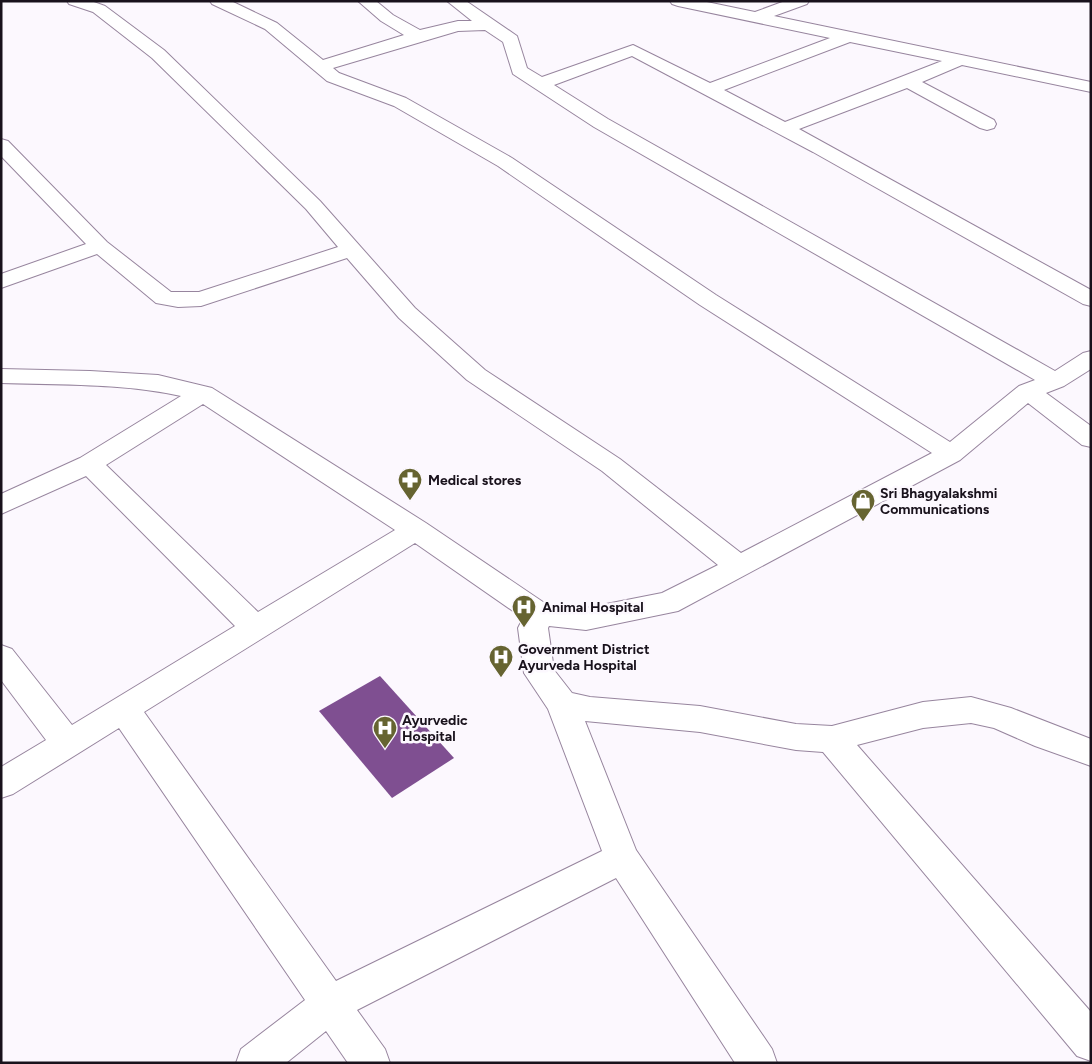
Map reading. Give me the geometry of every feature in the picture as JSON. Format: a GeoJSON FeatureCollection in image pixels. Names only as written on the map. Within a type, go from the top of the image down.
{"type":"FeatureCollection","features":[{"type":"Feature","properties":{"kind":"street"},"geometry":{"type":"LineString","coordinates":[[75,1],[99,9],[158,54],[313,205],[407,313],[476,375],[610,465],[739,566]]}},
{"type":"Feature","properties":{"kind":"street"},"geometry":{"type":"LineString","coordinates":[[218,1],[272,26],[333,76],[400,102],[505,162],[708,300],[951,454]]}},
{"type":"Feature","properties":{"kind":"street"},"geometry":{"type":"LineString","coordinates":[[366,1],[387,18],[418,36]]}},
{"type":"Feature","properties":{"kind":"street"},"geometry":{"type":"LineString","coordinates":[[455,1],[510,40],[519,70],[601,123],[1055,381]]}},
{"type":"Feature","properties":{"kind":"street"},"geometry":{"type":"LineString","coordinates":[[678,1],[1091,87]]}},
{"type":"Feature","properties":{"kind":"street"},"geometry":{"type":"LineString","coordinates":[[754,17],[801,1]]}},
{"type":"Feature","properties":{"kind":"street"},"geometry":{"type":"LineString","coordinates":[[321,66],[418,36],[458,26],[489,25]]}},
{"type":"Feature","properties":{"kind":"street"},"geometry":{"type":"LineString","coordinates":[[709,90],[847,36]]}},
{"type":"Feature","properties":{"kind":"street"},"geometry":{"type":"LineString","coordinates":[[540,84],[633,50],[783,129],[1091,299]]}},
{"type":"Feature","properties":{"kind":"street"},"geometry":{"type":"LineString","coordinates":[[783,129],[908,82],[960,60]]}},
{"type":"Feature","properties":{"kind":"street"},"geometry":{"type":"LineString","coordinates":[[908,82],[987,124]]}},
{"type":"Feature","properties":{"kind":"street"},"geometry":{"type":"LineString","coordinates":[[1,146],[100,246],[164,298],[178,300],[201,299],[352,249]]}},
{"type":"Feature","properties":{"kind":"street"},"geometry":{"type":"LineString","coordinates":[[1,281],[100,246]]}},
{"type":"Feature","properties":{"kind":"street"},"geometry":{"type":"LineString","coordinates":[[1,376],[90,378],[158,383],[203,393],[416,530],[539,614],[586,619],[668,603],[951,454],[1028,392],[1055,381],[1091,358]]}},
{"type":"Feature","properties":{"kind":"street"},"geometry":{"type":"LineString","coordinates":[[1028,392],[1091,439]]}},
{"type":"Feature","properties":{"kind":"street"},"geometry":{"type":"LineString","coordinates":[[1,505],[89,464],[203,393]]}},
{"type":"Feature","properties":{"kind":"street"},"geometry":{"type":"LineString","coordinates":[[89,464],[256,628]]}},
{"type":"Feature","properties":{"kind":"street"},"geometry":{"type":"LineString","coordinates":[[1,784],[416,530]]}},
{"type":"Feature","properties":{"kind":"street"},"geometry":{"type":"LineString","coordinates":[[539,614],[533,628],[539,673],[562,703],[622,858],[758,1063]]}},
{"type":"Feature","properties":{"kind":"street"},"geometry":{"type":"LineString","coordinates":[[1,657],[68,744]]}},
{"type":"Feature","properties":{"kind":"street"},"geometry":{"type":"LineString","coordinates":[[562,703],[590,710],[700,719],[796,737],[832,739],[923,715],[971,710],[1000,717],[1046,737],[1091,753]]}},
{"type":"Feature","properties":{"kind":"street"},"geometry":{"type":"LineString","coordinates":[[124,709],[371,1063]]}},
{"type":"Feature","properties":{"kind":"street"},"geometry":{"type":"LineString","coordinates":[[832,739],[1091,1042]]}},
{"type":"Feature","properties":{"kind":"street"},"geometry":{"type":"LineString","coordinates":[[255,1063],[330,1004],[622,858]]}},
{"type":"Feature","properties":{"kind":"building"},"geometry":{"type":"Polygon","coordinates":[[[380,676],[454,758],[392,798],[319,711],[380,676]]]}},
{"type":"Feature","properties":{"kind":"place","name":"Medical stores"},"geometry":{"type":"Point","coordinates":[410,501]}},
{"type":"Feature","properties":{"kind":"place","name":"Sri Bhagyalakshmi Communications"},"geometry":{"type":"Point","coordinates":[863,522]}},
{"type":"Feature","properties":{"kind":"place","name":"Animal Hospital"},"geometry":{"type":"Point","coordinates":[524,628]}},
{"type":"Feature","properties":{"kind":"place","name":"Government District Ayurveda Hospital"},"geometry":{"type":"Point","coordinates":[501,678]}},
{"type":"Feature","properties":{"kind":"place","name":"Ayurvedic Hospital"},"geometry":{"type":"Point","coordinates":[385,749]}}]}
